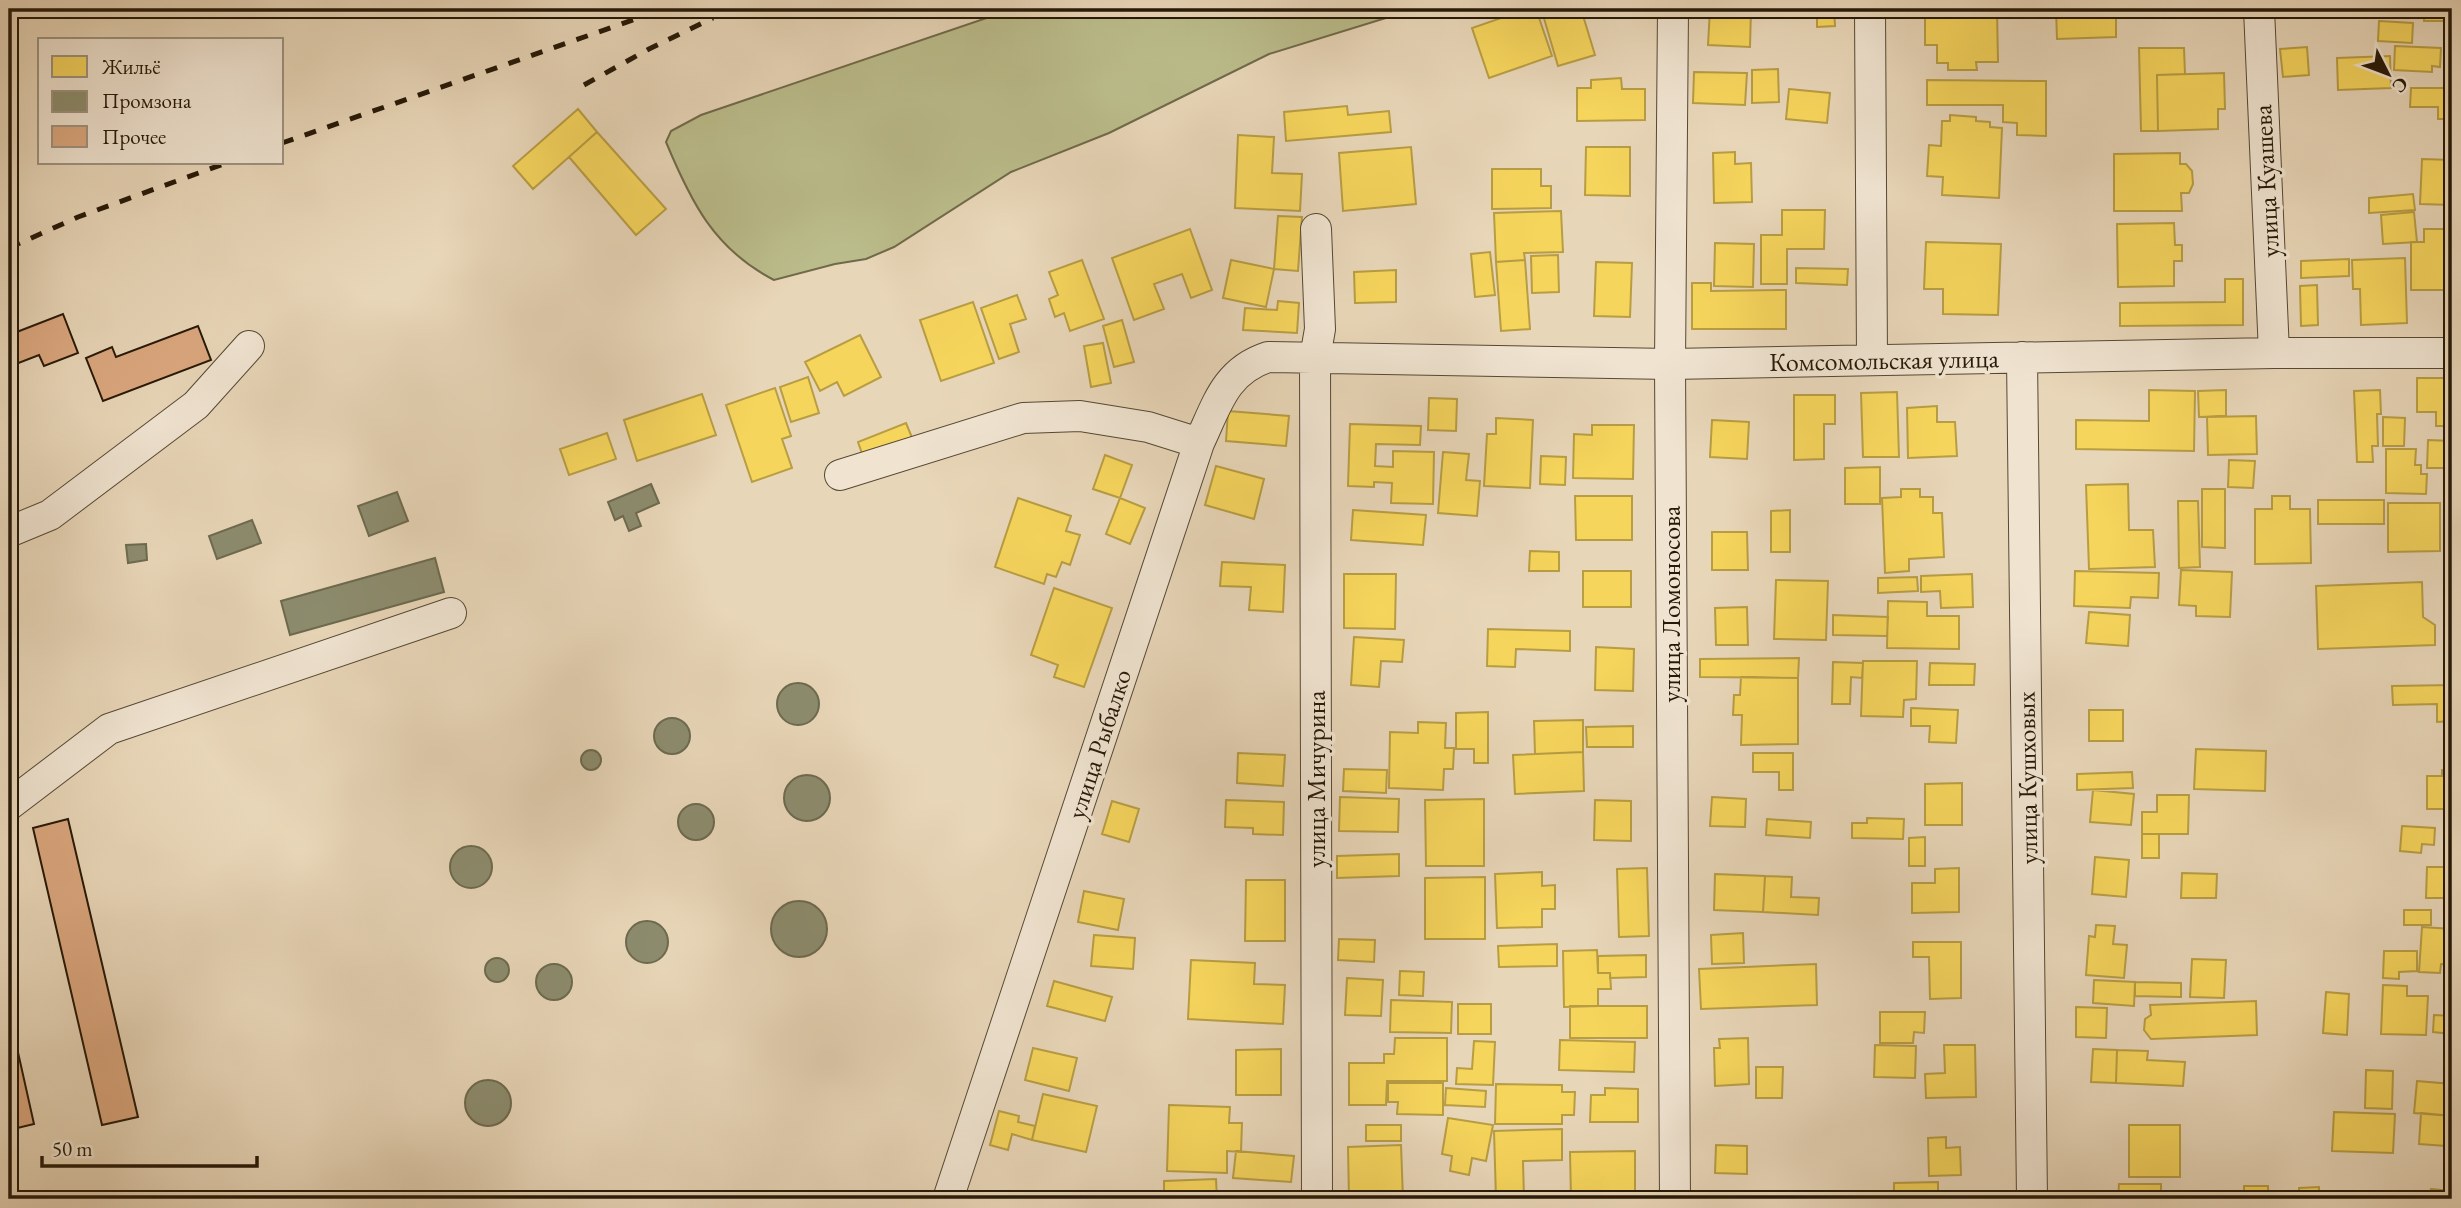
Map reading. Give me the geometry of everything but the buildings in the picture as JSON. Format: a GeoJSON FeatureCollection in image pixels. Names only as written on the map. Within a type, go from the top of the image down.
{"type":"FeatureCollection","features":[{"type":"Feature","properties":{"kind":"street","name":"улица Ломоносова"},"geometry":{"type":"LineString","coordinates":[[1673,9],[1670,364],[1675,1199]]}},
{"type":"Feature","properties":{"kind":"street"},"geometry":{"type":"LineString","coordinates":[[1870,9],[1872,359]]}},
{"type":"Feature","properties":{"kind":"street","name":"улица Куашева"},"geometry":{"type":"LineString","coordinates":[[2259,9],[2274,353]]}},
{"type":"Feature","properties":{"kind":"street","name":"улица Мичурина"},"geometry":{"type":"LineString","coordinates":[[1315,229],[1320,329],[1315,358],[1317,1199]]}},
{"type":"Feature","properties":{"kind":"street"},"geometry":{"type":"LineString","coordinates":[[9,532],[50,515],[196,405],[249,346]]}},
{"type":"Feature","properties":{"kind":"street","name":"Комсомольская улица"},"geometry":{"type":"LineString","coordinates":[[1315,358],[1670,364],[2274,353],[2452,353]]}},
{"type":"Feature","properties":{"kind":"street","name":"улица Рыбалко"},"geometry":{"type":"LineString","coordinates":[[948,1199],[1199,443],[1226,386],[1243,368],[1268,357],[1315,358]]}},
{"type":"Feature","properties":{"kind":"street","name":"улица Кушховых"},"geometry":{"type":"LineString","coordinates":[[2022,357],[2032,1199]]}},
{"type":"Feature","properties":{"kind":"street"},"geometry":{"type":"LineString","coordinates":[[840,475],[1023,418],[1080,416],[1148,428],[1199,443]]}},
{"type":"Feature","properties":{"kind":"street"},"geometry":{"type":"LineString","coordinates":[[9,805],[109,729],[451,613]]}},
{"type":"Feature","properties":{"kind":"green space"},"geometry":{"type":"Polygon","coordinates":[[[1013,9],[1415,9],[1269,54],[1109,133],[1011,172],[894,247],[866,259],[774,280],[735,254],[720,239],[695,204],[666,142],[671,131],[701,115],[1013,9]]]}},
{"type":"Feature","properties":{"kind":"railway"},"geometry":{"type":"LineString","coordinates":[[284,142],[664,9]]}},
{"type":"Feature","properties":{"kind":"railway"},"geometry":{"type":"LineString","coordinates":[[584,85],[713,18]]}},
{"type":"Feature","properties":{"kind":"railway"},"geometry":{"type":"LineString","coordinates":[[9,248],[78,217],[223,164]]}}]}
